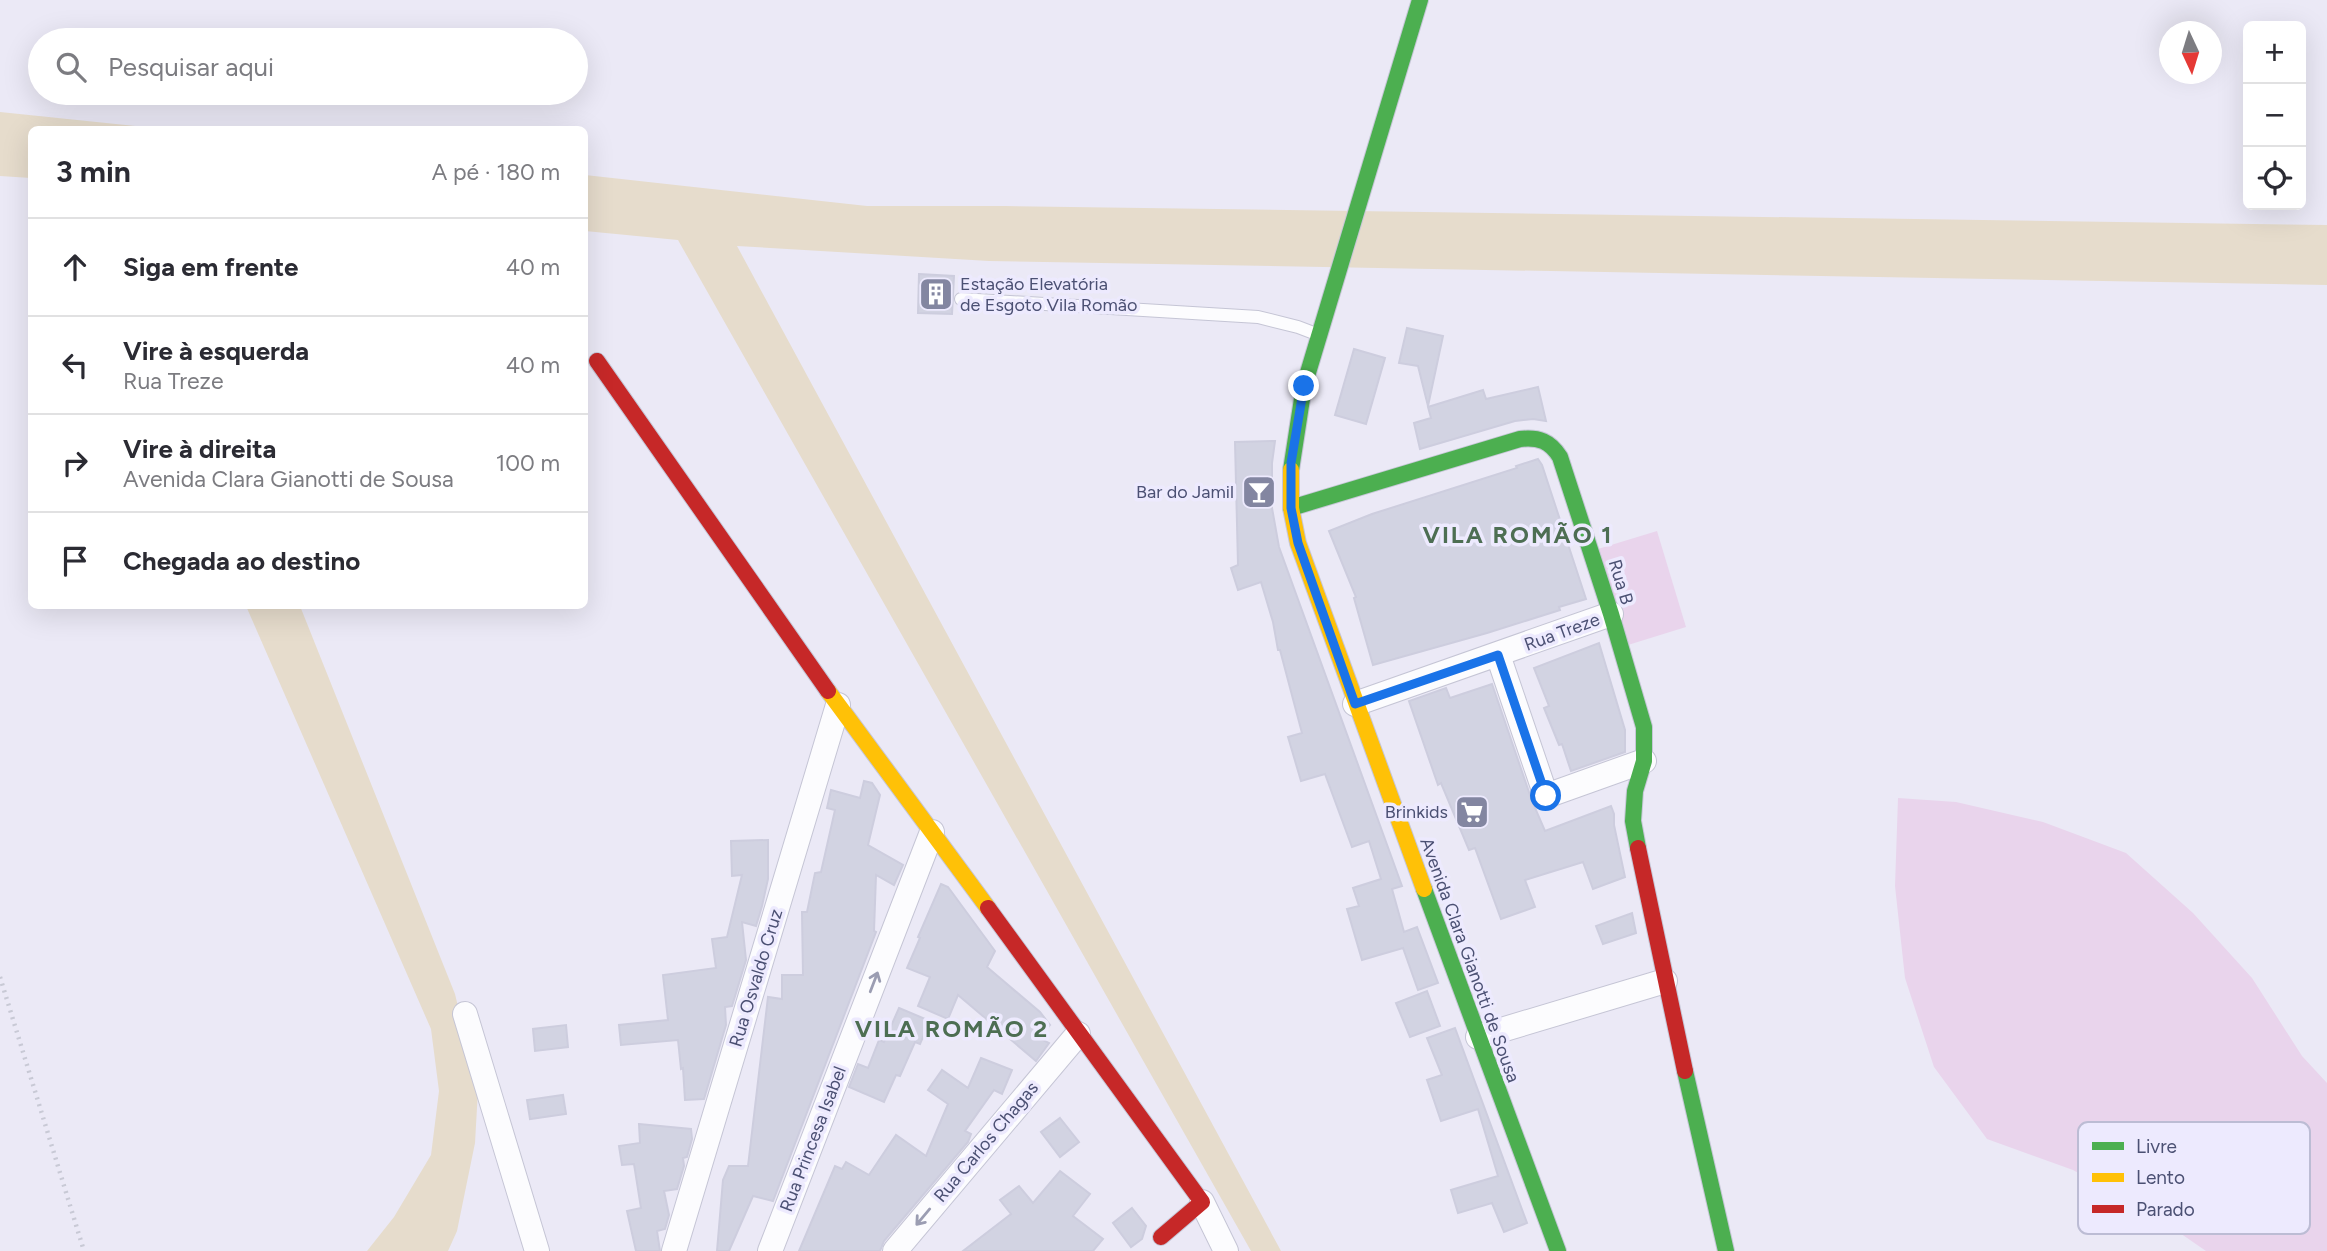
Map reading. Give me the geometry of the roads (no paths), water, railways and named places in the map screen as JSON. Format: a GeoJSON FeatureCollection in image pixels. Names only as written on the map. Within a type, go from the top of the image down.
{"type":"FeatureCollection","features":[{"type":"Feature","properties":{"kind":"street","name":"Avenida Clara Gianotti de Sousa"},"geometry":{"type":"LineString","coordinates":[[1420,0],[1297,417],[1291,463],[1291,508],[1298,543],[1355,704],[1558,1251]]}},
{"type":"Feature","properties":{"kind":"street"},"geometry":{"type":"LineString","coordinates":[[597,361],[838,705],[1078,1034],[1171,1156],[1202,1202],[1226,1251]]}},
{"type":"Feature","properties":{"kind":"street","name":"Rua B"},"geometry":{"type":"LineString","coordinates":[[1291,508],[1520,439],[1545,439],[1554,446],[1565,470],[1611,614],[1644,727],[1645,753]]}},
{"type":"Feature","properties":{"kind":"street","name":"Rua Treze"},"geometry":{"type":"LineString","coordinates":[[1355,704],[1611,614]]}},
{"type":"Feature","properties":{"kind":"street"},"geometry":{"type":"LineString","coordinates":[[1498,655],[1546,796],[1645,753]]}},
{"type":"Feature","properties":{"kind":"street","name":"Rua Osvaldo Cruz"},"geometry":{"type":"LineString","coordinates":[[674,1251],[838,705]]}},
{"type":"Feature","properties":{"kind":"street"},"geometry":{"type":"LineString","coordinates":[[1645,753],[1635,791],[1633,821],[1665,981],[1726,1251]]}},
{"type":"Feature","properties":{"kind":"street","name":"Rua Princesa Isabel"},"geometry":{"type":"LineString","coordinates":[[770,1251],[932,832]]}},
{"type":"Feature","properties":{"kind":"street"},"geometry":{"type":"LineString","coordinates":[[1478,1037],[1665,981]]}},
{"type":"Feature","properties":{"kind":"street"},"geometry":{"type":"LineString","coordinates":[[465,1014],[537,1251]]}},
{"type":"Feature","properties":{"kind":"street","name":"Rua Carlos Chagas"},"geometry":{"type":"LineString","coordinates":[[895,1251],[1078,1034]]}},
{"type":"Feature","properties":{"kind":"street"},"geometry":{"type":"LineString","coordinates":[[1161,1237],[1202,1202]]}},
{"type":"Feature","properties":{"kind":"lane"},"geometry":{"type":"LineString","coordinates":[[961,299],[1258,317],[1320,335]]}},
{"type":"Feature","properties":{"kind":"place","name":"Estação Elevatória de Esgoto Vila Romão"},"geometry":{"type":"Point","coordinates":[936,294]}},
{"type":"Feature","properties":{"kind":"place","name":"Bar do Jamil"},"geometry":{"type":"Point","coordinates":[1259,492]}},
{"type":"Feature","properties":{"kind":"place","name":"Brinkids"},"geometry":{"type":"Point","coordinates":[1472,812]}},
{"type":"Feature","properties":{"kind":"district","name":"VILA ROMÃO 1"},"geometry":{"type":"Point","coordinates":[1518,535]}},
{"type":"Feature","properties":{"kind":"district","name":"VILA ROMÃO 2"},"geometry":{"type":"Point","coordinates":[952,1029]}}]}
